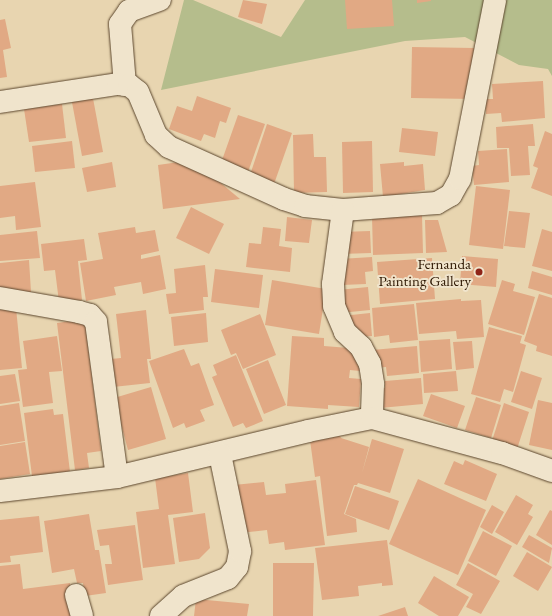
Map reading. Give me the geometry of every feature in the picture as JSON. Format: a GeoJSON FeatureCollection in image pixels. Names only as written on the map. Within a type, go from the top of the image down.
{"type":"FeatureCollection","features":[{"type":"Feature","properties":{"kind":"street"},"geometry":{"type":"LineString","coordinates":[[125,85],[120,24],[129,11],[160,0]]}},
{"type":"Feature","properties":{"kind":"street"},"geometry":{"type":"LineString","coordinates":[[0,102],[125,85],[136,88],[152,129],[169,147],[284,199],[306,206],[343,210],[437,204],[446,199],[456,188],[477,96],[495,0]]}},
{"type":"Feature","properties":{"kind":"street"},"geometry":{"type":"LineString","coordinates":[[343,210],[333,284],[334,306],[345,332],[361,348],[370,364],[373,384],[372,418]]}},
{"type":"Feature","properties":{"kind":"street"},"geometry":{"type":"LineString","coordinates":[[0,298],[79,312],[90,316],[96,322],[117,477]]}},
{"type":"Feature","properties":{"kind":"street"},"geometry":{"type":"LineString","coordinates":[[0,492],[117,477],[220,454],[308,430],[372,418],[502,453],[552,471]]}},
{"type":"Feature","properties":{"kind":"street"},"geometry":{"type":"LineString","coordinates":[[161,616],[183,596],[228,578],[237,567],[240,551],[220,454]]}},
{"type":"Feature","properties":{"kind":"street"},"geometry":{"type":"LineString","coordinates":[[76,595],[82,616]]}},
{"type":"Feature","properties":{"kind":"green space"},"geometry":{"type":"Polygon","coordinates":[[[184,0],[193,0],[281,37],[305,0],[552,0],[552,76],[548,69],[519,65],[465,37],[405,41],[161,90],[184,0]]]}},
{"type":"Feature","properties":{"kind":"building"},"geometry":{"type":"Polygon","coordinates":[[[243,0],[267,4],[262,24],[238,17],[243,0]]]}},
{"type":"Feature","properties":{"kind":"building"},"geometry":{"type":"Polygon","coordinates":[[[345,0],[392,0],[394,26],[347,29],[345,0]]]}},
{"type":"Feature","properties":{"kind":"building"},"geometry":{"type":"Polygon","coordinates":[[[417,0],[431,0],[431,1],[417,3],[417,0]]]}},
{"type":"Feature","properties":{"kind":"building"},"geometry":{"type":"Polygon","coordinates":[[[5,19],[11,48],[3,50],[7,77],[0,78],[0,20],[5,19]]]}},
{"type":"Feature","properties":{"kind":"building"},"geometry":{"type":"Polygon","coordinates":[[[412,47],[474,48],[473,99],[411,98],[412,47]]]}},
{"type":"Feature","properties":{"kind":"building"},"geometry":{"type":"Polygon","coordinates":[[[543,81],[545,118],[502,122],[501,113],[486,114],[485,99],[493,99],[492,84],[543,81]]]}},
{"type":"Feature","properties":{"kind":"building"},"geometry":{"type":"Polygon","coordinates":[[[92,93],[103,152],[82,156],[71,97],[92,93]]]}},
{"type":"Feature","properties":{"kind":"building"},"geometry":{"type":"Polygon","coordinates":[[[197,96],[231,108],[226,123],[220,121],[215,138],[204,134],[201,141],[169,129],[177,106],[192,111],[197,96]]]}},
{"type":"Feature","properties":{"kind":"building"},"geometry":{"type":"Polygon","coordinates":[[[62,104],[66,138],[29,142],[24,109],[62,104]]]}},
{"type":"Feature","properties":{"kind":"building"},"geometry":{"type":"Polygon","coordinates":[[[238,115],[265,124],[248,172],[221,163],[238,115]]]}},
{"type":"Feature","properties":{"kind":"building"},"geometry":{"type":"Polygon","coordinates":[[[267,124],[292,133],[274,184],[250,175],[267,124]]]}},
{"type":"Feature","properties":{"kind":"building"},"geometry":{"type":"Polygon","coordinates":[[[533,124],[535,146],[528,146],[530,175],[511,176],[509,148],[497,148],[496,127],[533,124]]]}},
{"type":"Feature","properties":{"kind":"building"},"geometry":{"type":"Polygon","coordinates":[[[402,128],[438,132],[435,156],[399,152],[402,128]]]}},
{"type":"Feature","properties":{"kind":"building"},"geometry":{"type":"Polygon","coordinates":[[[545,131],[552,134],[552,196],[531,188],[538,168],[533,166],[545,131]]]}},
{"type":"Feature","properties":{"kind":"building"},"geometry":{"type":"Polygon","coordinates":[[[313,134],[314,157],[326,157],[327,192],[294,193],[293,135],[313,134]]]}},
{"type":"Feature","properties":{"kind":"building"},"geometry":{"type":"Polygon","coordinates":[[[72,141],[75,168],[35,172],[32,146],[72,141]]]}},
{"type":"Feature","properties":{"kind":"building"},"geometry":{"type":"Polygon","coordinates":[[[372,141],[373,192],[343,193],[342,142],[372,141]]]}},
{"type":"Feature","properties":{"kind":"building"},"geometry":{"type":"Polygon","coordinates":[[[507,149],[509,182],[474,185],[472,166],[479,165],[478,151],[507,149]]]}},
{"type":"Feature","properties":{"kind":"building"},"geometry":{"type":"Polygon","coordinates":[[[193,160],[240,199],[163,209],[158,165],[193,160]]]}},
{"type":"Feature","properties":{"kind":"building"},"geometry":{"type":"Polygon","coordinates":[[[112,162],[116,187],[87,192],[82,168],[112,162]]]}},
{"type":"Feature","properties":{"kind":"building"},"geometry":{"type":"Polygon","coordinates":[[[404,162],[404,166],[423,164],[425,190],[383,197],[380,164],[404,162]]]}},
{"type":"Feature","properties":{"kind":"building"},"geometry":{"type":"Polygon","coordinates":[[[35,182],[41,227],[16,230],[15,216],[0,218],[0,186],[35,182]]]}},
{"type":"Feature","properties":{"kind":"building"},"geometry":{"type":"Polygon","coordinates":[[[476,186],[510,190],[503,249],[469,245],[476,186]]]}},
{"type":"Feature","properties":{"kind":"building"},"geometry":{"type":"Polygon","coordinates":[[[191,207],[224,224],[209,254],[176,238],[191,207]]]}},
{"type":"Feature","properties":{"kind":"building"},"geometry":{"type":"Polygon","coordinates":[[[509,211],[530,213],[525,248],[504,246],[509,211]]]}},
{"type":"Feature","properties":{"kind":"building"},"geometry":{"type":"Polygon","coordinates":[[[422,215],[423,253],[373,255],[372,216],[422,215]]]}},
{"type":"Feature","properties":{"kind":"building"},"geometry":{"type":"Polygon","coordinates":[[[287,217],[312,220],[309,243],[285,241],[287,217]]]}},
{"type":"Feature","properties":{"kind":"building"},"geometry":{"type":"Polygon","coordinates":[[[425,220],[438,220],[447,252],[426,253],[425,220]]]}},
{"type":"Feature","properties":{"kind":"building"},"geometry":{"type":"Polygon","coordinates":[[[135,227],[136,233],[155,230],[159,251],[141,255],[141,259],[160,255],[166,289],[143,294],[141,282],[114,287],[116,295],[86,301],[80,263],[103,259],[98,233],[135,227]]]}},
{"type":"Feature","properties":{"kind":"building"},"geometry":{"type":"Polygon","coordinates":[[[263,227],[281,229],[279,246],[292,248],[290,272],[246,267],[249,243],[261,244],[263,227]]]}},
{"type":"Feature","properties":{"kind":"building"},"geometry":{"type":"Polygon","coordinates":[[[542,229],[552,232],[552,271],[532,266],[542,229]]]}},
{"type":"Feature","properties":{"kind":"building"},"geometry":{"type":"Polygon","coordinates":[[[37,231],[40,258],[0,261],[0,235],[37,231]]]}},
{"type":"Feature","properties":{"kind":"building"},"geometry":{"type":"Polygon","coordinates":[[[370,231],[371,253],[341,254],[341,232],[370,231]]]}},
{"type":"Feature","properties":{"kind":"building"},"geometry":{"type":"Polygon","coordinates":[[[84,239],[87,260],[78,261],[82,300],[59,302],[55,270],[44,271],[41,244],[84,239]]]}},
{"type":"Feature","properties":{"kind":"building","name":"Fernanda Painting Gallery"},"geometry":{"type":"Polygon","coordinates":[[[462,256],[498,259],[496,287],[460,284],[462,256]]]}},
{"type":"Feature","properties":{"kind":"building"},"geometry":{"type":"Polygon","coordinates":[[[372,257],[373,271],[365,272],[366,284],[342,285],[340,259],[372,257]]]}},
{"type":"Feature","properties":{"kind":"building"},"geometry":{"type":"Polygon","coordinates":[[[432,258],[435,299],[380,304],[377,262],[432,258]]]}},
{"type":"Feature","properties":{"kind":"building"},"geometry":{"type":"Polygon","coordinates":[[[29,260],[31,292],[0,295],[0,263],[29,260]]]}},
{"type":"Feature","properties":{"kind":"building"},"geometry":{"type":"Polygon","coordinates":[[[205,265],[208,297],[203,297],[204,310],[169,314],[166,294],[176,293],[174,269],[205,265]]]}},
{"type":"Feature","properties":{"kind":"building"},"geometry":{"type":"Polygon","coordinates":[[[215,269],[263,275],[259,308],[211,302],[215,269]]]}},
{"type":"Feature","properties":{"kind":"building"},"geometry":{"type":"Polygon","coordinates":[[[532,271],[552,277],[552,295],[528,288],[532,271]]]}},
{"type":"Feature","properties":{"kind":"building"},"geometry":{"type":"Polygon","coordinates":[[[272,280],[326,289],[319,334],[265,325],[272,280]]]}},
{"type":"Feature","properties":{"kind":"building"},"geometry":{"type":"Polygon","coordinates":[[[502,280],[515,284],[513,291],[535,297],[524,335],[488,324],[502,280]]]}},
{"type":"Feature","properties":{"kind":"building"},"geometry":{"type":"Polygon","coordinates":[[[368,287],[370,310],[340,313],[338,290],[368,287]]]}},
{"type":"Feature","properties":{"kind":"building"},"geometry":{"type":"Polygon","coordinates":[[[539,294],[552,298],[552,356],[536,351],[537,346],[524,341],[539,294]]]}},
{"type":"Feature","properties":{"kind":"building"},"geometry":{"type":"Polygon","coordinates":[[[461,299],[461,301],[481,300],[484,337],[457,339],[456,331],[419,334],[416,303],[461,299]]]}},
{"type":"Feature","properties":{"kind":"building"},"geometry":{"type":"Polygon","coordinates":[[[414,304],[418,340],[390,343],[389,335],[374,337],[372,308],[414,304]]]}},
{"type":"Feature","properties":{"kind":"building"},"geometry":{"type":"Polygon","coordinates":[[[16,308],[22,368],[0,370],[0,310],[16,308]]]}},
{"type":"Feature","properties":{"kind":"building"},"geometry":{"type":"Polygon","coordinates":[[[146,310],[151,359],[147,359],[150,383],[113,387],[111,359],[121,358],[116,314],[146,310]]]}},
{"type":"Feature","properties":{"kind":"building"},"geometry":{"type":"Polygon","coordinates":[[[206,313],[208,342],[174,346],[171,317],[206,313]]]}},
{"type":"Feature","properties":{"kind":"building"},"geometry":{"type":"Polygon","coordinates":[[[370,313],[372,336],[358,337],[342,316],[370,313]]]}},
{"type":"Feature","properties":{"kind":"building"},"geometry":{"type":"Polygon","coordinates":[[[260,314],[276,355],[243,369],[236,353],[231,355],[221,330],[260,314]]]}},
{"type":"Feature","properties":{"kind":"building"},"geometry":{"type":"Polygon","coordinates":[[[85,319],[101,451],[87,453],[89,468],[75,470],[57,323],[85,319]]]}},
{"type":"Feature","properties":{"kind":"building"},"geometry":{"type":"Polygon","coordinates":[[[489,327],[522,336],[520,343],[526,345],[513,392],[504,389],[500,402],[471,394],[489,327]]]}},
{"type":"Feature","properties":{"kind":"building"},"geometry":{"type":"Polygon","coordinates":[[[57,336],[62,371],[49,372],[53,403],[23,407],[18,370],[27,369],[23,341],[57,336]]]}},
{"type":"Feature","properties":{"kind":"building"},"geometry":{"type":"Polygon","coordinates":[[[292,336],[324,338],[324,346],[361,349],[360,371],[350,370],[349,378],[361,379],[359,407],[328,405],[328,409],[287,406],[292,336]]]}},
{"type":"Feature","properties":{"kind":"building"},"geometry":{"type":"Polygon","coordinates":[[[450,339],[452,369],[421,372],[419,341],[450,339]]]}},
{"type":"Feature","properties":{"kind":"building"},"geometry":{"type":"Polygon","coordinates":[[[472,341],[474,368],[456,370],[453,342],[472,341]]]}},
{"type":"Feature","properties":{"kind":"building"},"geometry":{"type":"Polygon","coordinates":[[[417,346],[419,373],[387,376],[386,367],[374,368],[372,350],[417,346]]]}},
{"type":"Feature","properties":{"kind":"building"},"geometry":{"type":"Polygon","coordinates":[[[184,349],[191,366],[199,363],[214,405],[200,410],[205,421],[186,428],[184,423],[173,428],[149,361],[184,349]]]}},
{"type":"Feature","properties":{"kind":"building"},"geometry":{"type":"Polygon","coordinates":[[[236,355],[263,421],[246,428],[243,423],[233,427],[212,377],[217,375],[213,365],[236,355]]]}},
{"type":"Feature","properties":{"kind":"building"},"geometry":{"type":"Polygon","coordinates":[[[268,360],[286,405],[264,414],[246,369],[268,360]]]}},
{"type":"Feature","properties":{"kind":"building"},"geometry":{"type":"Polygon","coordinates":[[[456,371],[458,391],[424,393],[423,374],[456,371]]]}},
{"type":"Feature","properties":{"kind":"building"},"geometry":{"type":"Polygon","coordinates":[[[521,371],[542,378],[532,409],[511,402],[521,371]]]}},
{"type":"Feature","properties":{"kind":"building"},"geometry":{"type":"Polygon","coordinates":[[[15,374],[20,401],[0,404],[0,376],[15,374]]]}},
{"type":"Feature","properties":{"kind":"building"},"geometry":{"type":"Polygon","coordinates":[[[421,378],[423,404],[380,408],[378,389],[385,388],[385,381],[421,378]]]}},
{"type":"Feature","properties":{"kind":"building"},"geometry":{"type":"Polygon","coordinates":[[[151,387],[166,439],[128,450],[114,398],[151,387]]]}},
{"type":"Feature","properties":{"kind":"building"},"geometry":{"type":"Polygon","coordinates":[[[431,394],[465,406],[457,428],[423,416],[431,394]]]}},
{"type":"Feature","properties":{"kind":"building"},"geometry":{"type":"Polygon","coordinates":[[[476,397],[501,405],[491,438],[465,430],[476,397]]]}},
{"type":"Feature","properties":{"kind":"building"},"geometry":{"type":"Polygon","coordinates":[[[538,400],[552,403],[552,450],[529,445],[538,400]]]}},
{"type":"Feature","properties":{"kind":"building"},"geometry":{"type":"Polygon","coordinates":[[[19,403],[25,441],[0,445],[0,406],[19,403]]]}},
{"type":"Feature","properties":{"kind":"building"},"geometry":{"type":"Polygon","coordinates":[[[504,403],[529,412],[517,449],[492,441],[504,403]]]}},
{"type":"Feature","properties":{"kind":"building"},"geometry":{"type":"Polygon","coordinates":[[[53,409],[54,415],[63,414],[70,472],[32,476],[24,413],[53,409]]]}},
{"type":"Feature","properties":{"kind":"building"},"geometry":{"type":"Polygon","coordinates":[[[340,436],[341,438],[369,447],[362,473],[372,439],[404,449],[390,493],[358,483],[357,485],[354,485],[344,514],[356,519],[357,532],[327,536],[320,476],[315,477],[310,440],[340,436]]]}},
{"type":"Feature","properties":{"kind":"building"},"geometry":{"type":"Polygon","coordinates":[[[25,442],[30,474],[0,479],[0,446],[25,442]]]}},
{"type":"Feature","properties":{"kind":"building"},"geometry":{"type":"Polygon","coordinates":[[[465,460],[497,474],[486,501],[444,484],[454,461],[463,465],[465,460]]]}},
{"type":"Feature","properties":{"kind":"building"},"geometry":{"type":"Polygon","coordinates":[[[188,473],[193,512],[168,515],[175,564],[143,568],[136,512],[159,509],[155,478],[188,473]]]}},
{"type":"Feature","properties":{"kind":"building"},"geometry":{"type":"Polygon","coordinates":[[[418,479],[486,510],[458,575],[389,544],[418,479]]]}},
{"type":"Feature","properties":{"kind":"building"},"geometry":{"type":"Polygon","coordinates":[[[316,480],[325,545],[285,550],[284,542],[269,544],[267,530],[240,533],[234,485],[264,482],[266,495],[286,493],[285,484],[316,480]]]}},
{"type":"Feature","properties":{"kind":"building"},"geometry":{"type":"Polygon","coordinates":[[[355,486],[399,501],[389,530],[345,514],[355,486]]]}},
{"type":"Feature","properties":{"kind":"building"},"geometry":{"type":"Polygon","coordinates":[[[516,495],[533,505],[528,514],[533,517],[517,545],[495,532],[516,495]]]}},
{"type":"Feature","properties":{"kind":"building"},"geometry":{"type":"Polygon","coordinates":[[[492,505],[504,512],[492,534],[480,527],[492,505]]]}},
{"type":"Feature","properties":{"kind":"building"},"geometry":{"type":"Polygon","coordinates":[[[550,510],[552,511],[552,545],[536,535],[550,510]]]}},
{"type":"Feature","properties":{"kind":"building"},"geometry":{"type":"Polygon","coordinates":[[[205,513],[210,548],[199,559],[179,562],[173,518],[205,513]]]}},
{"type":"Feature","properties":{"kind":"building"},"geometry":{"type":"Polygon","coordinates":[[[89,514],[95,550],[99,550],[106,593],[85,596],[83,583],[77,583],[74,569],[52,573],[44,521],[89,514]]]}},
{"type":"Feature","properties":{"kind":"building"},"geometry":{"type":"Polygon","coordinates":[[[39,516],[43,552],[10,556],[11,562],[0,563],[0,520],[39,516]]]}},
{"type":"Feature","properties":{"kind":"building"},"geometry":{"type":"Polygon","coordinates":[[[135,525],[143,580],[108,585],[105,564],[112,564],[109,545],[100,546],[97,530],[135,525]]]}},
{"type":"Feature","properties":{"kind":"building"},"geometry":{"type":"Polygon","coordinates":[[[483,531],[512,546],[496,576],[468,561],[483,531]]]}},
{"type":"Feature","properties":{"kind":"building"},"geometry":{"type":"Polygon","coordinates":[[[529,535],[552,548],[549,563],[522,547],[529,535]]]}},
{"type":"Feature","properties":{"kind":"building"},"geometry":{"type":"Polygon","coordinates":[[[387,540],[393,585],[382,586],[382,583],[358,586],[359,596],[322,600],[315,548],[387,540]]]}},
{"type":"Feature","properties":{"kind":"building"},"geometry":{"type":"Polygon","coordinates":[[[527,552],[552,567],[538,591],[513,576],[527,552]]]}},
{"type":"Feature","properties":{"kind":"building"},"geometry":{"type":"Polygon","coordinates":[[[273,563],[314,563],[313,616],[273,616],[273,563]]]}},
{"type":"Feature","properties":{"kind":"building"},"geometry":{"type":"Polygon","coordinates":[[[468,563],[500,581],[481,614],[466,607],[473,594],[456,585],[468,563]]]}},
{"type":"Feature","properties":{"kind":"building"},"geometry":{"type":"Polygon","coordinates":[[[20,564],[23,589],[70,583],[73,616],[0,616],[0,566],[20,564]]]}},
{"type":"Feature","properties":{"kind":"building"},"geometry":{"type":"Polygon","coordinates":[[[434,576],[469,597],[458,616],[439,616],[418,603],[434,576]]]}},
{"type":"Feature","properties":{"kind":"building"},"geometry":{"type":"Polygon","coordinates":[[[196,599],[249,604],[247,616],[194,616],[196,599]]]}},
{"type":"Feature","properties":{"kind":"building"},"geometry":{"type":"Polygon","coordinates":[[[405,607],[408,616],[378,616],[405,607]]]}},
{"type":"Feature","properties":{"kind":"place","name":"Fernanda Painting Gallery"},"geometry":{"type":"Point","coordinates":[479,272]}}]}
